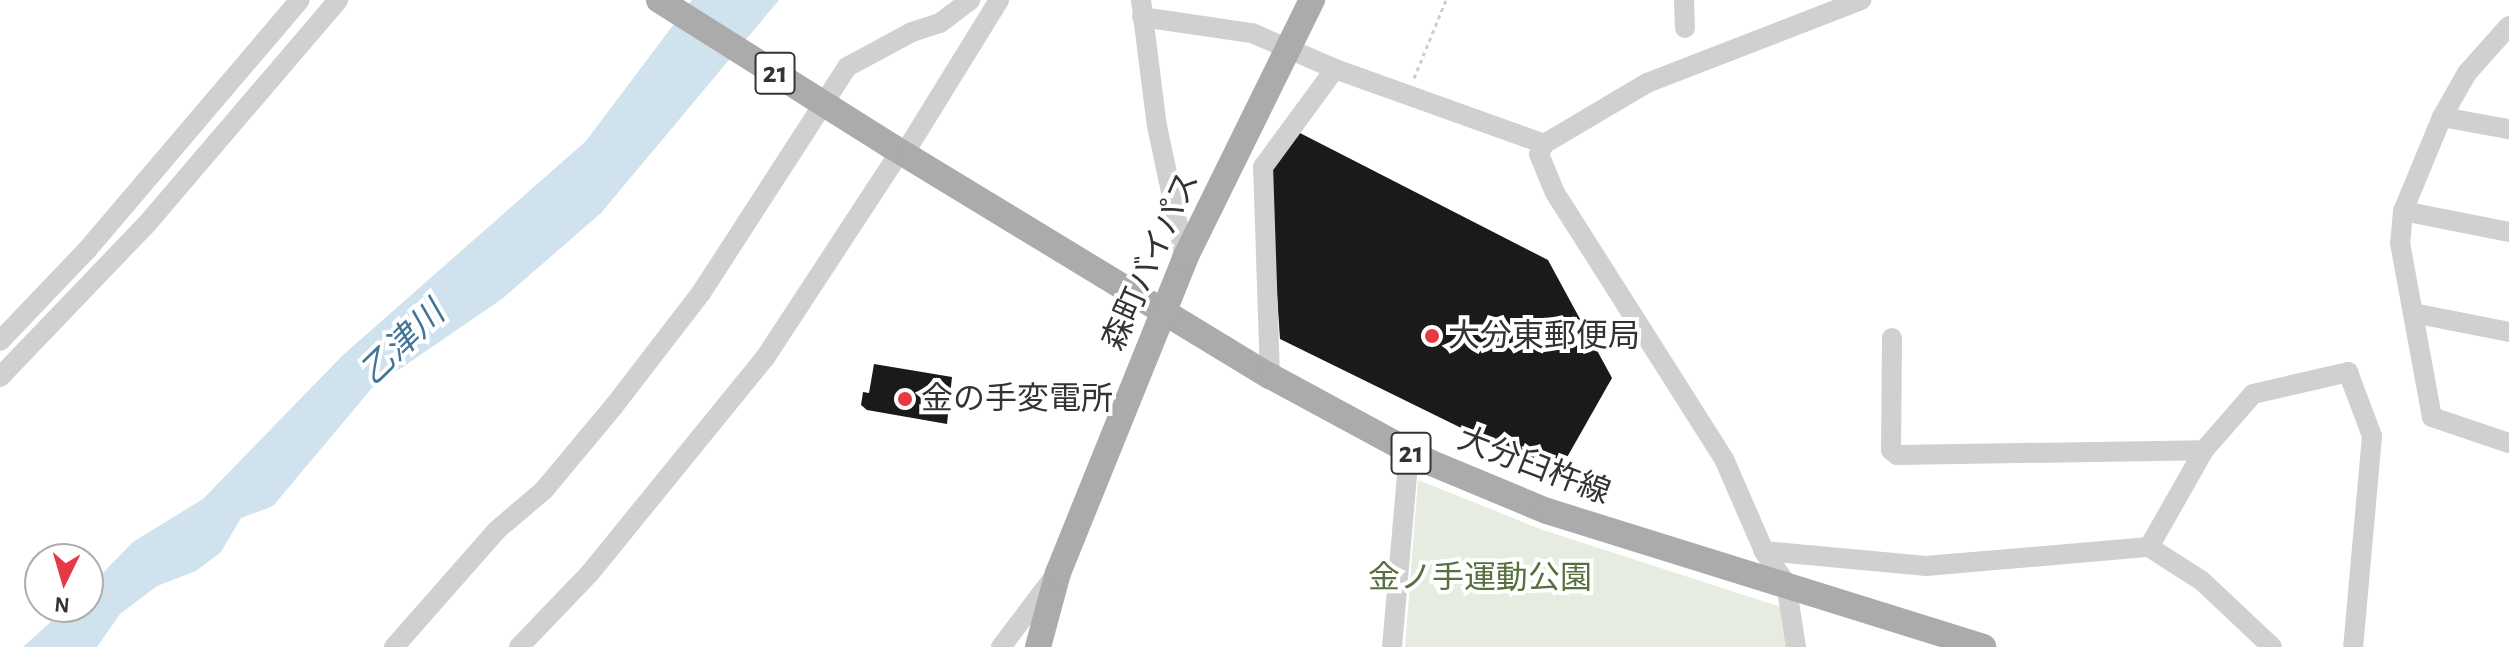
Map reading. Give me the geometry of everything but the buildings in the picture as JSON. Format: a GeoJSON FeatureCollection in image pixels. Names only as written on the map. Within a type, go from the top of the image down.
{"type":"FeatureCollection","features":[{"type":"Feature","properties":{"kind":"main road","name":"21"},"geometry":{"type":"LineString","coordinates":[[659,0],[898,150]]}},
{"type":"Feature","properties":{"kind":"main road","name":"森町バイパス"},"geometry":{"type":"LineString","coordinates":[[1038,647],[1058,573],[1185,258],[1312,0]]}},
{"type":"Feature","properties":{"kind":"main road","name":"大分臼杵線"},"geometry":{"type":"LineString","coordinates":[[898,150],[1270,376],[1409,452],[1547,511],[1786,583],[1983,647]]}},
{"type":"Feature","properties":{"kind":"street"},"geometry":{"type":"LineString","coordinates":[[0,341],[87,250],[300,0]]}},
{"type":"Feature","properties":{"kind":"street"},"geometry":{"type":"LineString","coordinates":[[0,377],[146,225],[338,0]]}},
{"type":"Feature","properties":{"kind":"street"},"geometry":{"type":"LineString","coordinates":[[394,647],[497,530],[544,490],[614,406],[701,293],[847,67],[912,32],[940,23],[970,0]]}},
{"type":"Feature","properties":{"kind":"street"},"geometry":{"type":"LineString","coordinates":[[519,647],[590,573],[756,369],[999,0]]}},
{"type":"Feature","properties":{"kind":"street"},"geometry":{"type":"LineString","coordinates":[[1684,0],[1685,28]]}},
{"type":"Feature","properties":{"kind":"street"},"geometry":{"type":"LineString","coordinates":[[1796,647],[1786,583],[1764,551],[1715,440],[1555,193],[1539,154],[1544,144],[1647,83],[1861,0]]}},
{"type":"Feature","properties":{"kind":"street"},"geometry":{"type":"LineString","coordinates":[[1185,258],[1157,126],[1141,9],[1252,33],[1335,69],[1544,144]]}},
{"type":"Feature","properties":{"kind":"street"},"geometry":{"type":"LineString","coordinates":[[2509,26],[2467,73],[2442,117],[2403,211],[2400,243],[2432,417],[2509,443]]}},
{"type":"Feature","properties":{"kind":"street"},"geometry":{"type":"LineString","coordinates":[[1270,376],[1263,167],[1335,69]]}},
{"type":"Feature","properties":{"kind":"street"},"geometry":{"type":"LineString","coordinates":[[2442,117],[2509,129]]}},
{"type":"Feature","properties":{"kind":"street"},"geometry":{"type":"LineString","coordinates":[[2403,211],[2509,232]]}},
{"type":"Feature","properties":{"kind":"street"},"geometry":{"type":"LineString","coordinates":[[2413,313],[2509,332]]}},
{"type":"Feature","properties":{"kind":"street"},"geometry":{"type":"LineString","coordinates":[[1892,338],[1891,450],[1897,455],[2204,450]]}},
{"type":"Feature","properties":{"kind":"street"},"geometry":{"type":"LineString","coordinates":[[2149,547],[2204,450],[2253,394],[2348,372],[2372,436],[2353,647]]}},
{"type":"Feature","properties":{"kind":"street"},"geometry":{"type":"LineString","coordinates":[[1392,647],[1409,452]]}},
{"type":"Feature","properties":{"kind":"street"},"geometry":{"type":"LineString","coordinates":[[1764,551],[1926,566],[2149,547],[2202,581],[2272,647]]}},
{"type":"Feature","properties":{"kind":"street"},"geometry":{"type":"LineString","coordinates":[[1001,647],[1058,573]]}},
{"type":"Feature","properties":{"kind":"path"},"geometry":{"type":"LineString","coordinates":[[1406,94],[1446,0]]}},
{"type":"Feature","properties":{"kind":"green space","name":"金ノ手運動公園"},"geometry":{"type":"Polygon","coordinates":[[[1418,480],[1543,530],[1781,607],[1789,647],[1405,647],[1418,480]]]}},
{"type":"Feature","properties":{"kind":"water","name":"乙津川"},"geometry":{"type":"Polygon","coordinates":[[[692,0],[779,0],[601,213],[502,299],[372,388],[273,506],[241,518],[221,552],[196,571],[157,586],[120,614],[97,647],[23,647],[49,623],[104,623],[104,572],[133,542],[203,499],[343,355],[586,141],[692,0]]]}},
{"type":"Feature","properties":{"kind":"place","name":"大分東郵便局"},"geometry":{"type":"Point","coordinates":[1432,336]}},
{"type":"Feature","properties":{"kind":"place","name":"金の手変電所"},"geometry":{"type":"Point","coordinates":[905,399]}}]}
